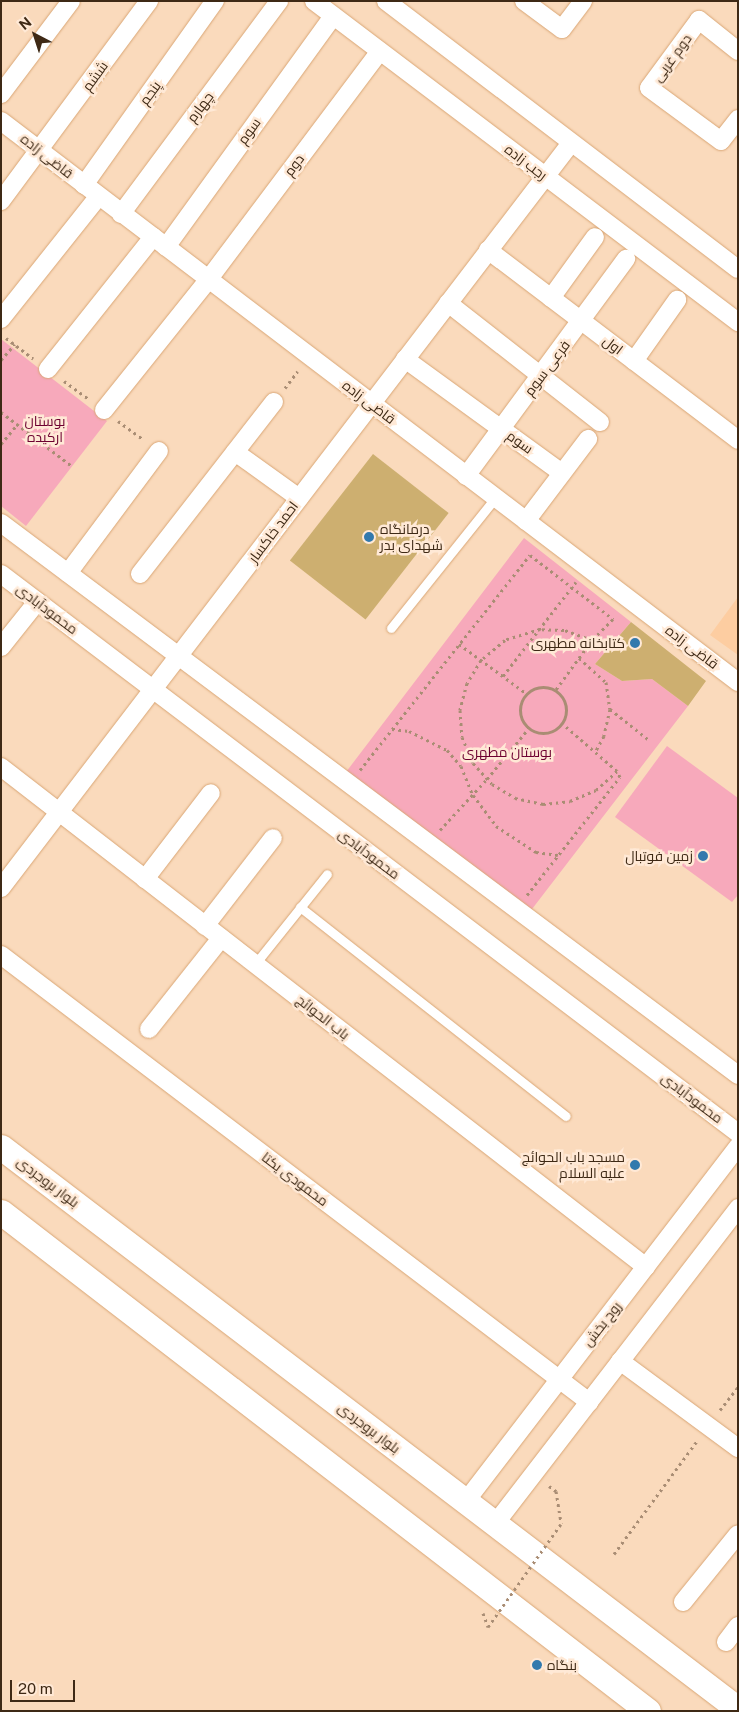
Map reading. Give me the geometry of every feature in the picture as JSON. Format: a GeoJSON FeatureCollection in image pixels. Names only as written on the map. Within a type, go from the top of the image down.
{"type":"FeatureCollection","features":[{"type":"Feature","properties":{"kind":"main road","name":"بلوار بروجردی"},"geometry":{"type":"LineString","coordinates":[[1,1147],[738,1709]]}},
{"type":"Feature","properties":{"kind":"main road"},"geometry":{"type":"LineString","coordinates":[[1,1212],[648,1711]]}},
{"type":"Feature","properties":{"kind":"street"},"geometry":{"type":"LineString","coordinates":[[1,94],[71,1]]}},
{"type":"Feature","properties":{"kind":"street","name":"ششم"},"geometry":{"type":"LineString","coordinates":[[1,201],[150,1]]}},
{"type":"Feature","properties":{"kind":"street","name":"پنجم"},"geometry":{"type":"LineString","coordinates":[[84,185],[216,1]]}},
{"type":"Feature","properties":{"kind":"street","name":"چهارم"},"geometry":{"type":"LineString","coordinates":[[121,214],[279,1]]}},
{"type":"Feature","properties":{"kind":"street","name":"رجب زاده"},"geometry":{"type":"LineString","coordinates":[[314,1],[738,322]]}},
{"type":"Feature","properties":{"kind":"street"},"geometry":{"type":"LineString","coordinates":[[386,1],[738,270]]}},
{"type":"Feature","properties":{"kind":"street"},"geometry":{"type":"LineString","coordinates":[[524,1],[562,29],[583,1]]}},
{"type":"Feature","properties":{"kind":"street","name":"سوم"},"geometry":{"type":"LineString","coordinates":[[48,369],[159,242],[333,16]]}},
{"type":"Feature","properties":{"kind":"street","name":"دوم غربی"},"geometry":{"type":"LineString","coordinates":[[738,51],[699,20],[649,88],[721,141],[738,119]]}},
{"type":"Feature","properties":{"kind":"street","name":"دوم"},"geometry":{"type":"LineString","coordinates":[[104,410],[208,280],[380,51]]}},
{"type":"Feature","properties":{"kind":"street","name":"قاضی زاده"},"geometry":{"type":"LineString","coordinates":[[1,121],[738,682]]}},
{"type":"Feature","properties":{"kind":"street","name":"احمد خاکسار"},"geometry":{"type":"LineString","coordinates":[[1,888],[571,143]]}},
{"type":"Feature","properties":{"kind":"street"},"geometry":{"type":"LineString","coordinates":[[1,319],[99,196]]}},
{"type":"Feature","properties":{"kind":"street"},"geometry":{"type":"LineString","coordinates":[[552,298],[595,237]]}},
{"type":"Feature","properties":{"kind":"street","name":"اول"},"geometry":{"type":"LineString","coordinates":[[488,250],[737,439]]}},
{"type":"Feature","properties":{"kind":"street","name":"فرعی سوم"},"geometry":{"type":"LineString","coordinates":[[466,476],[626,259]]}},
{"type":"Feature","properties":{"kind":"street"},"geometry":{"type":"LineString","coordinates":[[634,361],[677,300]]}},
{"type":"Feature","properties":{"kind":"street"},"geometry":{"type":"LineString","coordinates":[[448,303],[600,422]]}},
{"type":"Feature","properties":{"kind":"street","name":"سوم"},"geometry":{"type":"LineString","coordinates":[[404,359],[562,472]]}},
{"type":"Feature","properties":{"kind":"street"},"geometry":{"type":"LineString","coordinates":[[140,574],[274,402]]}},
{"type":"Feature","properties":{"kind":"street"},"geometry":{"type":"LineString","coordinates":[[526,521],[588,438]]}},
{"type":"Feature","properties":{"kind":"street"},"geometry":{"type":"LineString","coordinates":[[68,574],[159,451]]}},
{"type":"Feature","properties":{"kind":"street"},"geometry":{"type":"LineString","coordinates":[[235,452],[299,498]]}},
{"type":"Feature","properties":{"kind":"street"},"geometry":{"type":"LineString","coordinates":[[1,523],[738,1075]]}},
{"type":"Feature","properties":{"kind":"street","name":"محمودآبادی"},"geometry":{"type":"LineString","coordinates":[[1,574],[738,1133]]}},
{"type":"Feature","properties":{"kind":"street"},"geometry":{"type":"LineString","coordinates":[[1,647],[37,602]]}},
{"type":"Feature","properties":{"kind":"street","name":"باب الحوائج"},"geometry":{"type":"LineString","coordinates":[[1,767],[646,1267]]}},
{"type":"Feature","properties":{"kind":"street"},"geometry":{"type":"LineString","coordinates":[[145,879],[211,794]]}},
{"type":"Feature","properties":{"kind":"street"},"geometry":{"type":"LineString","coordinates":[[205,926],[273,838]]}},
{"type":"Feature","properties":{"kind":"street"},"geometry":{"type":"LineString","coordinates":[[149,1029],[221,938]]}},
{"type":"Feature","properties":{"kind":"street","name":"محمودی یکتا"},"geometry":{"type":"LineString","coordinates":[[1,955],[589,1402]]}},
{"type":"Feature","properties":{"kind":"street","name":"روح بخش"},"geometry":{"type":"LineString","coordinates":[[466,1501],[738,1146]]}},
{"type":"Feature","properties":{"kind":"street"},"geometry":{"type":"LineString","coordinates":[[495,1524],[738,1208]]}},
{"type":"Feature","properties":{"kind":"street"},"geometry":{"type":"LineString","coordinates":[[620,1361],[738,1448]]}},
{"type":"Feature","properties":{"kind":"street"},"geometry":{"type":"LineString","coordinates":[[683,1602],[738,1534]]}},
{"type":"Feature","properties":{"kind":"street"},"geometry":{"type":"LineString","coordinates":[[726,1642],[738,1626]]}},
{"type":"Feature","properties":{"kind":"lane"},"geometry":{"type":"LineString","coordinates":[[392,628],[495,498]]}},
{"type":"Feature","properties":{"kind":"lane"},"geometry":{"type":"LineString","coordinates":[[255,964],[327,874]]}},
{"type":"Feature","properties":{"kind":"lane"},"geometry":{"type":"LineString","coordinates":[[300,908],[566,1116]]}},
{"type":"Feature","properties":{"kind":"path"},"geometry":{"type":"LineString","coordinates":[[1,360],[15,344]]}},
{"type":"Feature","properties":{"kind":"path"},"geometry":{"type":"LineString","coordinates":[[274,402],[310,356]]}},
{"type":"Feature","properties":{"kind":"path"},"geometry":{"type":"LineString","coordinates":[[104,410],[159,451]]}},
{"type":"Feature","properties":{"kind":"path"},"geometry":{"type":"LineString","coordinates":[[1,412],[72,466]]}},
{"type":"Feature","properties":{"kind":"path"},"geometry":{"type":"LineString","coordinates":[[1,444],[18,424]]}},
{"type":"Feature","properties":{"kind":"path"},"geometry":{"type":"LineString","coordinates":[[355,776],[530,555],[613,618],[592,640],[555,691]]}},
{"type":"Feature","properties":{"kind":"path"},"geometry":{"type":"LineString","coordinates":[[503,676],[588,568]]}},
{"type":"Feature","properties":{"kind":"path"},"geometry":{"type":"LineString","coordinates":[[592,640],[564,630],[540,628],[505,640],[481,660],[467,682],[460,710],[462,738],[473,763],[492,784],[515,798],[543,804],[570,801],[588,794],[596,790],[617,771]]}},
{"type":"Feature","properties":{"kind":"path"},"geometry":{"type":"LineString","coordinates":[[459,644],[526,694]]}},
{"type":"Feature","properties":{"kind":"path"},"geometry":{"type":"LineString","coordinates":[[579,658],[606,682],[610,709],[604,736],[595,752]]}},
{"type":"Feature","properties":{"kind":"path"},"geometry":{"type":"LineString","coordinates":[[541,687],[555,691],[560,696],[566,709],[562,723],[550,732],[536,732],[529,728],[520,715],[520,708],[526,694],[541,687]]}},
{"type":"Feature","properties":{"kind":"path"},"geometry":{"type":"LineString","coordinates":[[610,709],[649,740]]}},
{"type":"Feature","properties":{"kind":"path"},"geometry":{"type":"LineString","coordinates":[[523,900],[620,778],[617,771],[562,723]]}},
{"type":"Feature","properties":{"kind":"path"},"geometry":{"type":"LineString","coordinates":[[428,843],[473,795],[529,728]]}},
{"type":"Feature","properties":{"kind":"path"},"geometry":{"type":"LineString","coordinates":[[392,729],[409,731],[447,750],[461,766],[473,795],[496,826],[509,837],[536,852],[559,855]]}},
{"type":"Feature","properties":{"kind":"path"},"geometry":{"type":"LineString","coordinates":[[614,1554],[738,1387]]}},
{"type":"Feature","properties":{"kind":"path"},"geometry":{"type":"LineString","coordinates":[[488,1626],[561,1524],[556,1491]]}},
{"type":"Feature","properties":{"kind":"shaded area"},"geometry":{"type":"Polygon","coordinates":[[[738,597],[738,655],[710,635],[738,597]]]}},
{"type":"Feature","properties":{"kind":"green space","name":"بوستان ارکیده"},"geometry":{"type":"Polygon","coordinates":[[[1,339],[107,421],[26,526],[1,506],[1,339]]]}},
{"type":"Feature","properties":{"kind":"green space","name":"بوستان مطهری"},"geometry":{"type":"Polygon","coordinates":[[[524,538],[631,622],[595,664],[622,681],[652,679],[688,706],[529,913],[343,776],[524,538]]]}},
{"type":"Feature","properties":{"kind":"green space","name":"زمین فوتبال"},"geometry":{"type":"Polygon","coordinates":[[[667,746],[738,798],[738,895],[732,902],[615,817],[667,746]]]}},
{"type":"Feature","properties":{"kind":"building","name":"درمانگاه شهدای بدر"},"geometry":{"type":"Polygon","coordinates":[[[373,454],[449,513],[366,619],[290,560],[373,454]]]}},
{"type":"Feature","properties":{"kind":"building","name":"کتابخانه مطهری"},"geometry":{"type":"Polygon","coordinates":[[[631,622],[706,681],[688,706],[652,679],[622,681],[595,664],[631,622]]]}},
{"type":"Feature","properties":{"kind":"place","name":"درمانگاه شهدای بدر"},"geometry":{"type":"Point","coordinates":[369,537]}},
{"type":"Feature","properties":{"kind":"place","name":"کتابخانه مطهری"},"geometry":{"type":"Point","coordinates":[635,643]}},
{"type":"Feature","properties":{"kind":"place","name":"زمین فوتبال"},"geometry":{"type":"Point","coordinates":[703,856]}},
{"type":"Feature","properties":{"kind":"place","name":"مسجد باب الحوائج علیه السلام"},"geometry":{"type":"Point","coordinates":[635,1165]}},
{"type":"Feature","properties":{"kind":"place","name":"بنگاه"},"geometry":{"type":"Point","coordinates":[537,1665]}}]}
